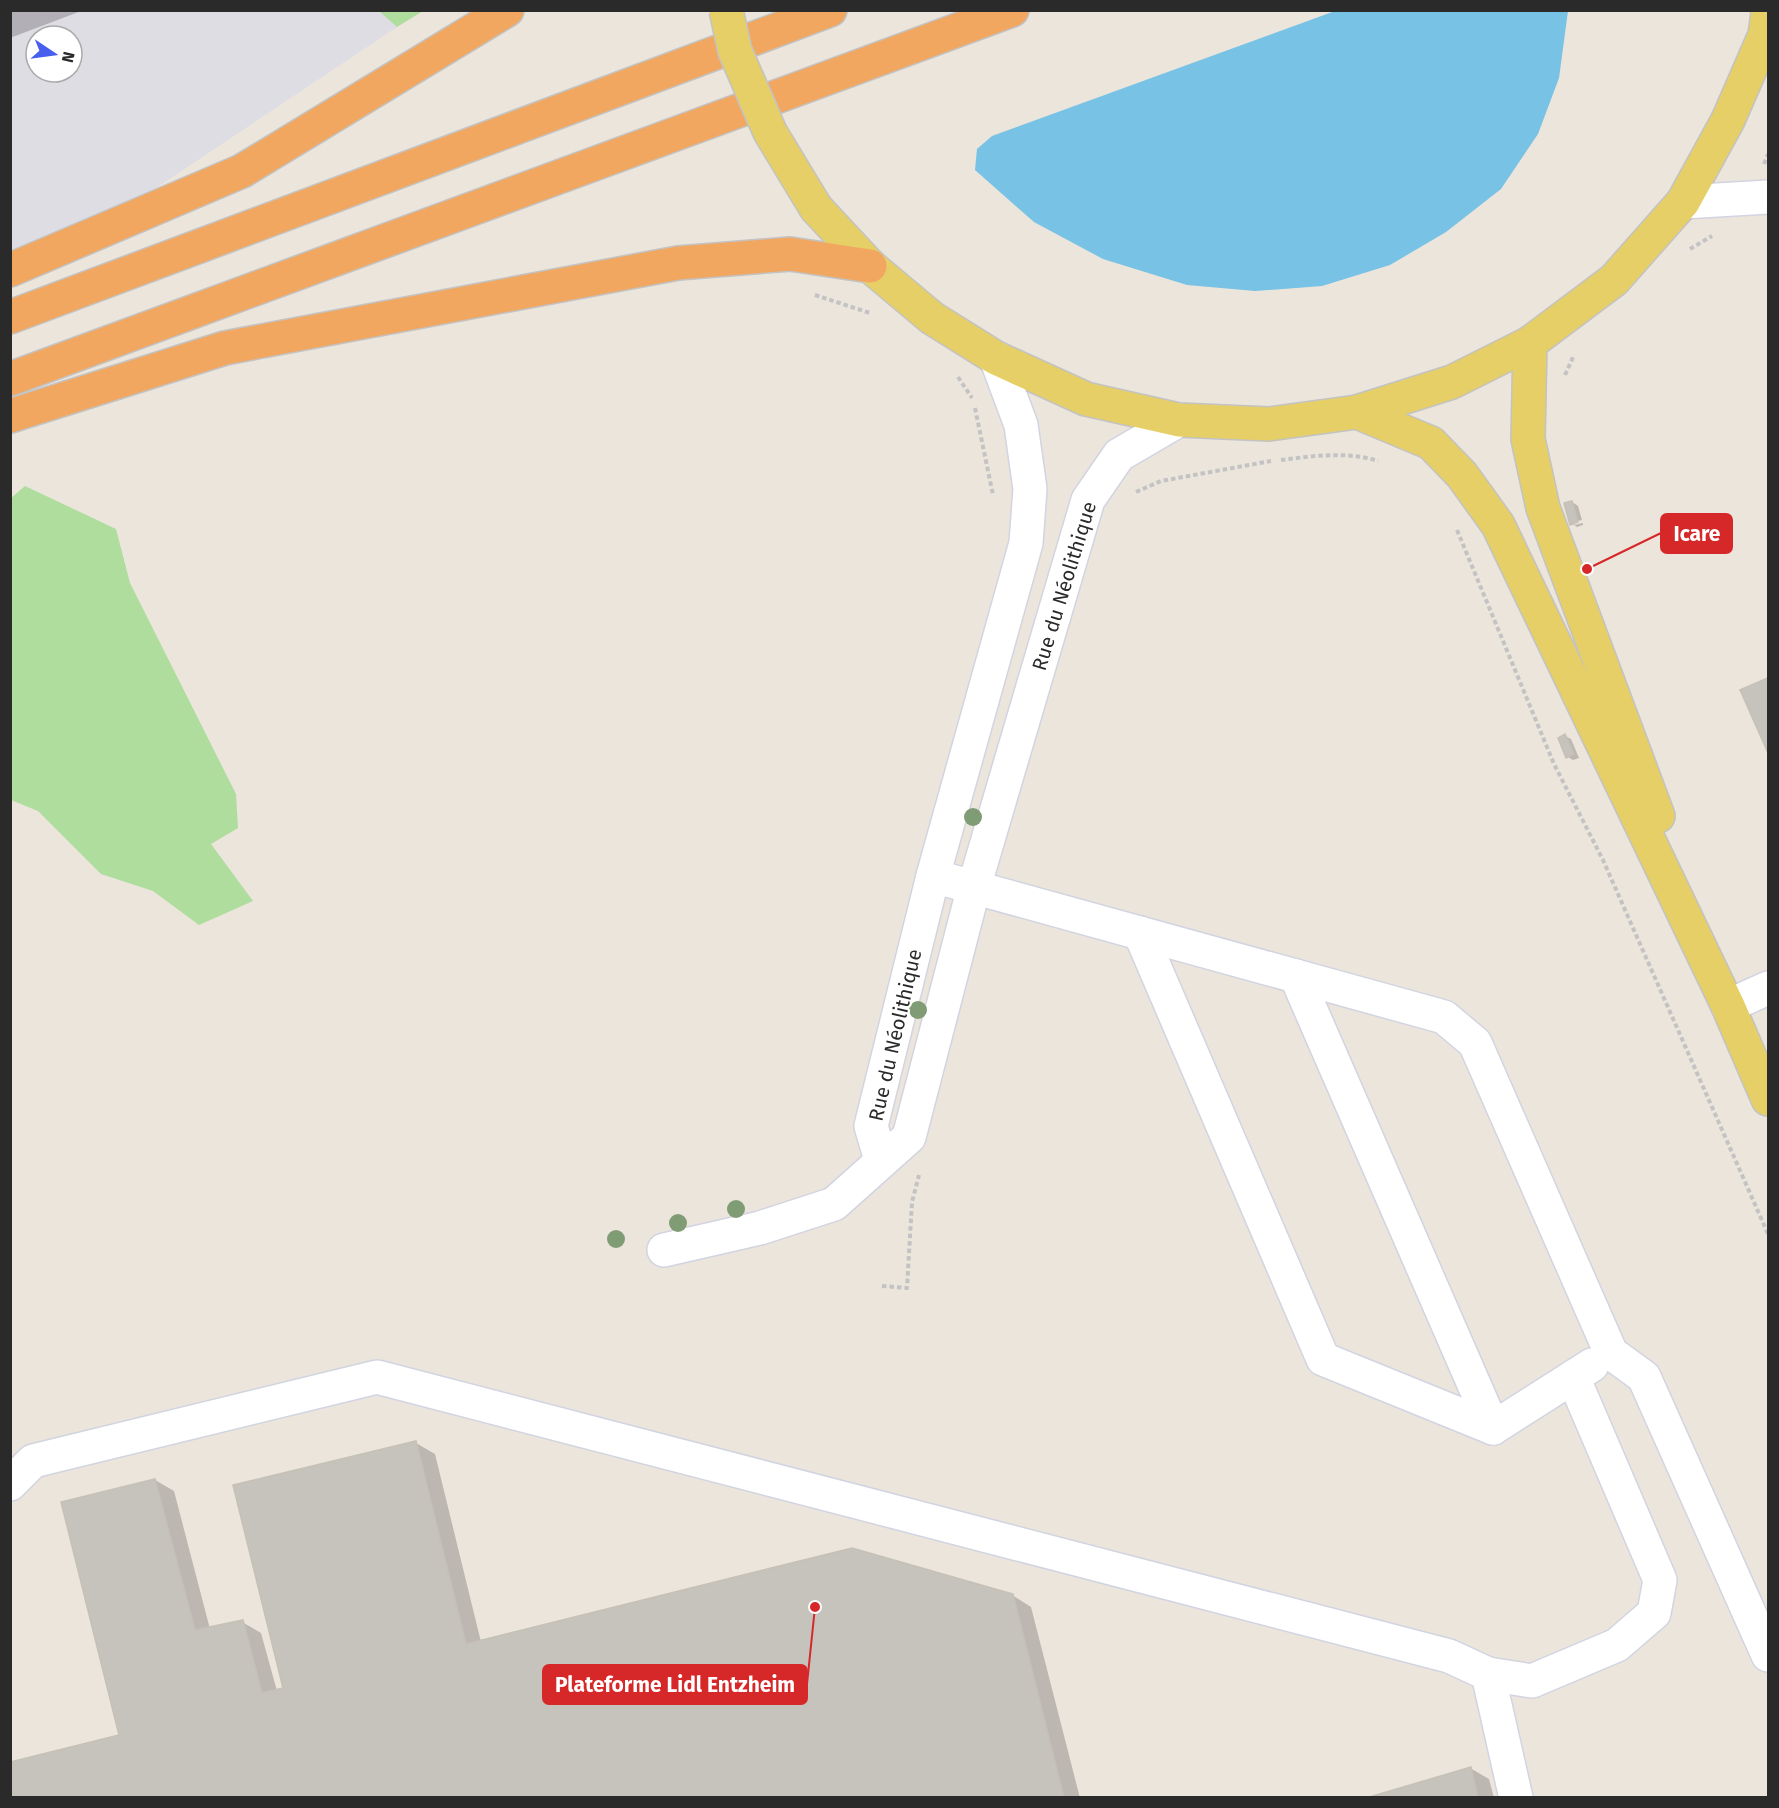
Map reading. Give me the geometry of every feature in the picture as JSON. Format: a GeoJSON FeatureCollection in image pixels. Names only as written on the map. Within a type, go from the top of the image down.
{"type":"FeatureCollection","features":[{"type":"Feature","properties":{"kind":"highway"},"geometry":{"type":"LineString","coordinates":[[10,270],[242,171],[507,10]]}},
{"type":"Feature","properties":{"kind":"highway"},"geometry":{"type":"LineString","coordinates":[[10,317],[830,10]]}},
{"type":"Feature","properties":{"kind":"highway"},"geometry":{"type":"LineString","coordinates":[[10,379],[1012,10]]}},
{"type":"Feature","properties":{"kind":"highway"},"geometry":{"type":"LineString","coordinates":[[10,416],[225,348],[678,263],[790,254],[870,266]]}},
{"type":"Feature","properties":{"kind":"main road"},"geometry":{"type":"LineString","coordinates":[[726,10],[735,51],[770,132],[816,207],[870,266],[932,318],[996,358],[1086,399],[1179,420],[1269,424],[1357,412],[1452,382],[1530,343],[1614,280],[1683,202],[1728,120],[1767,31]]}},
{"type":"Feature","properties":{"kind":"main road"},"geometry":{"type":"LineString","coordinates":[[1530,343],[1528,439],[1543,508],[1728,1006]]}},
{"type":"Feature","properties":{"kind":"main road"},"geometry":{"type":"LineString","coordinates":[[1357,412],[1431,443],[1462,475],[1498,525],[1728,1006],[1768,1099]]}},
{"type":"Feature","properties":{"kind":"street"},"geometry":{"type":"LineString","coordinates":[[1683,202],[1768,197]]}},
{"type":"Feature","properties":{"kind":"street","name":"Rue du Néolithique"},"geometry":{"type":"LineString","coordinates":[[996,358],[1021,425],[1030,489],[1026,543],[933,876],[871,1126],[881,1160],[909,1137],[974,887],[1088,500],[1119,455],[1179,420]]}},
{"type":"Feature","properties":{"kind":"street"},"geometry":{"type":"LineString","coordinates":[[933,876],[1443,1017],[1475,1043],[1611,1353],[1644,1377],[1768,1655]]}},
{"type":"Feature","properties":{"kind":"street"},"geometry":{"type":"LineString","coordinates":[[1140,933],[1323,1359],[1493,1428]]}},
{"type":"Feature","properties":{"kind":"street"},"geometry":{"type":"LineString","coordinates":[[1296,976],[1493,1428]]}},
{"type":"Feature","properties":{"kind":"street"},"geometry":{"type":"LineString","coordinates":[[1728,1006],[1768,988]]}},
{"type":"Feature","properties":{"kind":"street"},"geometry":{"type":"LineString","coordinates":[[664,1250],[760,1227],[834,1204],[881,1160]]}},
{"type":"Feature","properties":{"kind":"street"},"geometry":{"type":"LineString","coordinates":[[1493,1428],[1611,1353]]}},
{"type":"Feature","properties":{"kind":"street"},"geometry":{"type":"LineString","coordinates":[[10,1484],[33,1461],[377,1377],[1449,1656],[1488,1674],[1532,1681],[1617,1645],[1654,1613],[1660,1580],[1573,1377]]}},
{"type":"Feature","properties":{"kind":"street"},"geometry":{"type":"LineString","coordinates":[[1488,1674],[1516,1797]]}},
{"type":"Feature","properties":{"kind":"path"},"geometry":{"type":"LineString","coordinates":[[790,254],[790,274],[793,286],[880,316]]}},
{"type":"Feature","properties":{"kind":"path"},"geometry":{"type":"LineString","coordinates":[[957,375],[975,403],[996,506],[1028,521]]}},
{"type":"Feature","properties":{"kind":"path"},"geometry":{"type":"LineString","coordinates":[[1128,496],[1161,481],[1262,462],[1323,455],[1369,458],[1379,461]]}},
{"type":"Feature","properties":{"kind":"path"},"geometry":{"type":"LineString","coordinates":[[1456,529],[1554,764],[1608,871],[1768,1234]]}},
{"type":"Feature","properties":{"kind":"shaded area"},"geometry":{"type":"Polygon","coordinates":[[[379,10],[397,27],[11,285],[11,11],[379,10]]]}},
{"type":"Feature","properties":{"kind":"green space"},"geometry":{"type":"Polygon","coordinates":[[[379,11],[423,11],[397,27],[379,11]]]}},
{"type":"Feature","properties":{"kind":"green space"},"geometry":{"type":"Polygon","coordinates":[[[25,486],[116,529],[130,583],[236,794],[238,828],[211,844],[253,901],[199,925],[153,891],[101,874],[38,811],[11,800],[10,499],[25,486]]]}},
{"type":"Feature","properties":{"kind":"water"},"geometry":{"type":"Polygon","coordinates":[[[1335,11],[1568,11],[1559,78],[1538,134],[1501,189],[1446,232],[1390,265],[1322,286],[1255,291],[1187,285],[1103,259],[1034,222],[975,170],[977,149],[992,136],[1335,11]]]}},
{"type":"Feature","properties":{"kind":"building"},"geometry":{"type":"Polygon","coordinates":[[[1572,501],[1578,522],[1570,525],[1564,503],[1572,501]]]}},
{"type":"Feature","properties":{"kind":"building"},"geometry":{"type":"Polygon","coordinates":[[[1768,678],[1768,753],[1740,690],[1768,678]]]}},
{"type":"Feature","properties":{"kind":"building"},"geometry":{"type":"Polygon","coordinates":[[[1565,734],[1574,754],[1566,758],[1558,738],[1565,734]]]}},
{"type":"Feature","properties":{"kind":"building"},"geometry":{"type":"Polygon","coordinates":[[[416,1441],[466,1644],[852,1548],[1013,1594],[1064,1798],[10,1798],[10,1762],[119,1735],[61,1502],[155,1479],[195,1630],[243,1620],[262,1693],[283,1688],[233,1485],[416,1441]]]}},
{"type":"Feature","properties":{"kind":"building"},"geometry":{"type":"Polygon","coordinates":[[[1471,1767],[1478,1798],[1366,1798],[1471,1767]]]}},
{"type":"Feature","properties":{"kind":"place","name":"Icare"},"geometry":{"type":"Point","coordinates":[1587,569]}},
{"type":"Feature","properties":{"kind":"place","name":"Plateforme Lidl Entzheim"},"geometry":{"type":"Point","coordinates":[815,1607]}}]}
